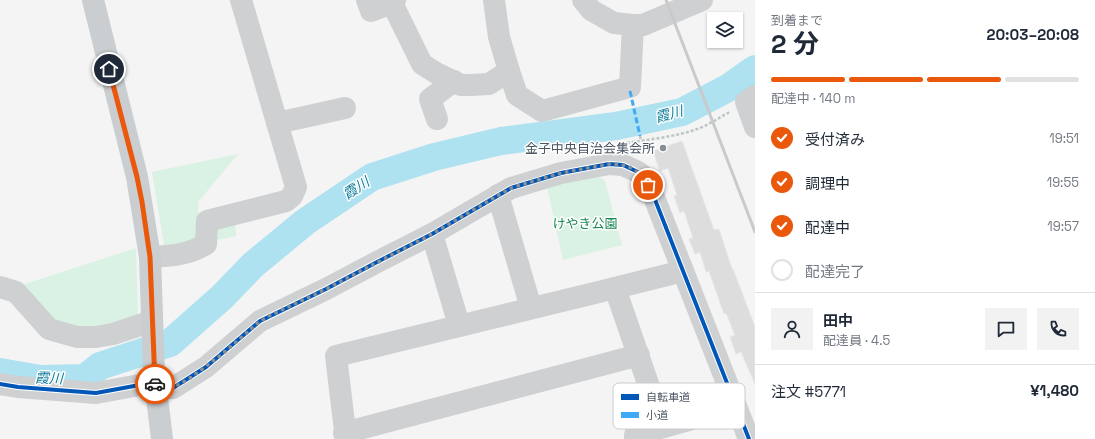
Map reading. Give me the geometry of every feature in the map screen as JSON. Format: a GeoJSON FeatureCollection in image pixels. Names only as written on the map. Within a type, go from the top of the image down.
{"type":"FeatureCollection","features":[{"type":"Feature","properties":{"kind":"main road"},"geometry":{"type":"LineString","coordinates":[[93,0],[137,177],[150,257],[155,381],[162,439]]}},
{"type":"Feature","properties":{"kind":"street"},"geometry":{"type":"LineString","coordinates":[[150,257],[174,256],[196,250],[206,244],[208,221],[286,201],[292,196],[296,187],[241,0]]}},
{"type":"Feature","properties":{"kind":"street"},"geometry":{"type":"LineString","coordinates":[[367,0],[371,11],[393,1],[422,64],[438,74],[461,85],[489,84],[509,71]]}},
{"type":"Feature","properties":{"kind":"street"},"geometry":{"type":"LineString","coordinates":[[494,0],[499,37],[517,95],[542,111],[630,87],[633,25]]}},
{"type":"Feature","properties":{"kind":"street"},"geometry":{"type":"LineString","coordinates":[[583,0],[591,10],[614,23],[633,25],[643,25],[702,0]]}},
{"type":"Feature","properties":{"kind":"street"},"geometry":{"type":"LineString","coordinates":[[437,119],[430,100],[454,81]]}},
{"type":"Feature","properties":{"kind":"street"},"geometry":{"type":"LineString","coordinates":[[750,99],[755,127]]}},
{"type":"Feature","properties":{"kind":"street"},"geometry":{"type":"LineString","coordinates":[[277,123],[345,108]]}},
{"type":"Feature","properties":{"kind":"street"},"geometry":{"type":"LineString","coordinates":[[0,384],[96,394],[155,381],[173,388],[190,378],[221,355],[260,321],[326,289],[432,234],[511,188],[561,173],[609,164],[623,165],[632,168],[644,177],[652,192],[727,383]]}},
{"type":"Feature","properties":{"kind":"street"},"geometry":{"type":"LineString","coordinates":[[498,195],[531,308]]}},
{"type":"Feature","properties":{"kind":"street"},"geometry":{"type":"LineString","coordinates":[[432,234],[459,325]]}},
{"type":"Feature","properties":{"kind":"street"},"geometry":{"type":"LineString","coordinates":[[638,355],[345,436],[336,356],[683,271]]}},
{"type":"Feature","properties":{"kind":"street"},"geometry":{"type":"LineString","coordinates":[[0,288],[16,292],[49,329],[77,337],[96,337],[152,325]]}},
{"type":"Feature","properties":{"kind":"street"},"geometry":{"type":"LineString","coordinates":[[615,288],[648,383]]}},
{"type":"Feature","properties":{"kind":"street"},"geometry":{"type":"LineString","coordinates":[[630,438],[657,429]]}},
{"type":"Feature","properties":{"kind":"street"},"geometry":{"type":"LineString","coordinates":[[745,429],[749,439]]}},
{"type":"Feature","properties":{"kind":"path"},"geometry":{"type":"LineString","coordinates":[[640,136],[641,140],[680,135],[702,128],[750,99]]}},
{"type":"Feature","properties":{"kind":"green space"},"geometry":{"type":"Polygon","coordinates":[[[238,154],[198,202],[199,226],[235,218],[236,236],[165,251],[152,172],[238,154]]]}},
{"type":"Feature","properties":{"kind":"green space","name":"けやき公園"},"geometry":{"type":"Polygon","coordinates":[[[595,174],[605,181],[622,245],[563,260],[547,187],[595,174]]]}},
{"type":"Feature","properties":{"kind":"green space"},"geometry":{"type":"Polygon","coordinates":[[[136,248],[138,320],[107,329],[52,325],[19,286],[136,248]]]}},
{"type":"Feature","properties":{"kind":"building"},"geometry":{"type":"Polygon","coordinates":[[[682,141],[714,230],[719,229],[732,269],[755,327],[755,384],[741,352],[736,354],[730,337],[735,335],[726,313],[724,314],[709,271],[706,272],[700,252],[695,254],[689,239],[693,238],[684,211],[680,213],[674,196],[677,195],[668,168],[660,171],[653,151],[682,141]]]}},
{"type":"Feature","properties":{"kind":"waterway","name":"霞川"},"geometry":{"type":"LineString","coordinates":[[0,372],[40,379],[85,378],[100,366],[170,343],[222,297],[253,265],[305,222],[372,177],[434,157],[501,141],[616,126],[682,112],[728,88],[755,69]]}},
{"type":"Feature","properties":{"kind":"railway"},"geometry":{"type":"LineString","coordinates":[[666,0],[755,232]]}},
{"type":"Feature","properties":{"kind":"marked path"},"geometry":{"type":"LineString","coordinates":[[630,91],[640,136]]}},
{"type":"Feature","properties":{"kind":"cycle path"},"geometry":{"type":"LineString","coordinates":[[0,384],[18,387],[96,393],[145,384],[155,389],[173,388],[206,367],[260,321],[326,289],[432,234],[511,188],[561,173],[609,164],[623,165],[638,172],[644,177],[652,192],[727,383]]}},
{"type":"Feature","properties":{"kind":"cycle path"},"geometry":{"type":"LineString","coordinates":[[745,429],[749,439]]}},
{"type":"Feature","properties":{"kind":"way so far"},"geometry":{"type":"LineString","coordinates":[[155,384],[155,389],[173,388],[206,367],[260,321],[326,289],[432,234],[511,188],[561,173],[609,164],[623,165],[632,168],[644,177],[648,185]]}},
{"type":"Feature","properties":{"kind":"place","name":"金子中央自治会集会所"},"geometry":{"type":"Point","coordinates":[663,148]}},
{"type":"Feature","properties":{"kind":"route"},"geometry":{"type":"LineString","coordinates":[[109,69],[142,202],[150,257],[155,384]]}}]}
